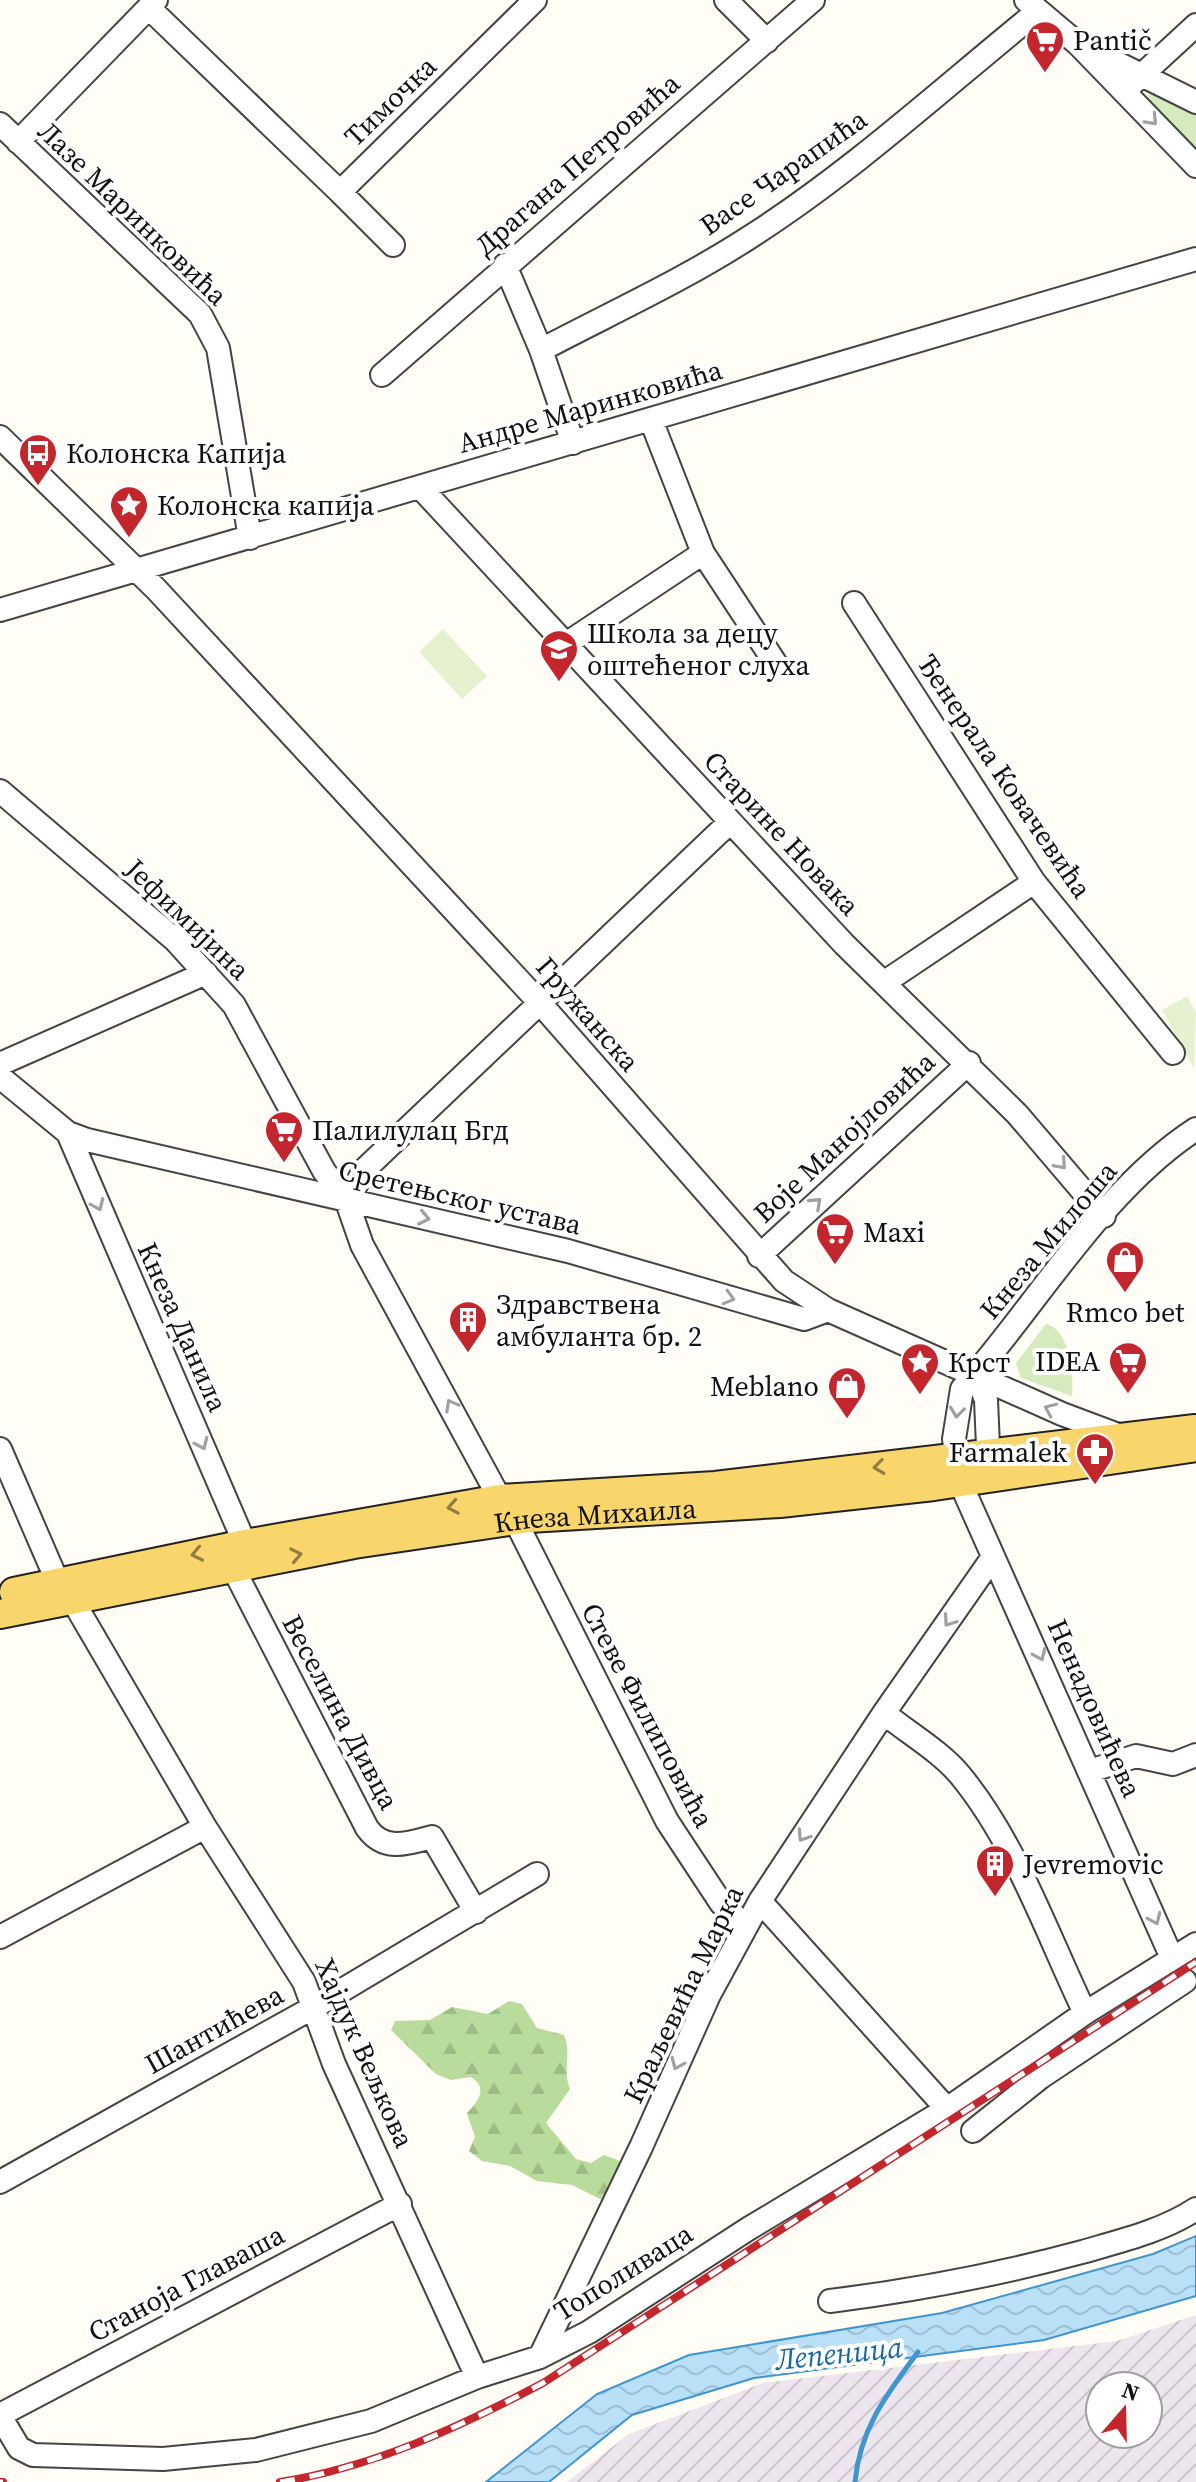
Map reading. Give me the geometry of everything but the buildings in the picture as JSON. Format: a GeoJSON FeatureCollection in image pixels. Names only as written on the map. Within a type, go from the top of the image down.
{"type":"FeatureCollection","features":[{"type":"Feature","properties":{"kind":"main road","name":"Кнеза Михаила"},"geometry":{"type":"LineString","coordinates":[[988,1466],[1123,1437],[1196,1429]]}},
{"type":"Feature","properties":{"kind":"main road","name":"Кнеза Михаила"},"geometry":{"type":"LineString","coordinates":[[0,1614],[66,1592],[239,1556],[354,1544],[508,1509],[780,1503],[958,1469],[1196,1447]]}},
{"type":"Feature","properties":{"kind":"main road","name":"Кнеза Михаила"},"geometry":{"type":"LineString","coordinates":[[0,1594],[66,1592]]}},
{"type":"Feature","properties":{"kind":"street","name":"Тимочка"},"geometry":{"type":"LineString","coordinates":[[340,192],[535,0]]}},
{"type":"Feature","properties":{"kind":"street"},"geometry":{"type":"LineString","coordinates":[[726,0],[767,41]]}},
{"type":"Feature","properties":{"kind":"street","name":"Драгана Петровића"},"geometry":{"type":"LineString","coordinates":[[382,375],[813,0]]}},
{"type":"Feature","properties":{"kind":"street"},"geometry":{"type":"LineString","coordinates":[[18,142],[152,4],[393,245]]}},
{"type":"Feature","properties":{"kind":"street"},"geometry":{"type":"LineString","coordinates":[[1032,5],[1078,44],[1196,166]]}},
{"type":"Feature","properties":{"kind":"street","name":"Васе Чарапића"},"geometry":{"type":"LineString","coordinates":[[541,350],[727,252],[775,221],[830,182],[1032,5]]}},
{"type":"Feature","properties":{"kind":"street"},"geometry":{"type":"LineString","coordinates":[[1125,91],[1196,25]]}},
{"type":"Feature","properties":{"kind":"street"},"geometry":{"type":"LineString","coordinates":[[1078,44],[1196,102]]}},
{"type":"Feature","properties":{"kind":"street","name":"Лазе Маринковића"},"geometry":{"type":"LineString","coordinates":[[0,124],[200,314],[211,331],[218,348],[250,538]]}},
{"type":"Feature","properties":{"kind":"street","name":"Андре Маринковића"},"geometry":{"type":"LineString","coordinates":[[0,610],[1196,259]]}},
{"type":"Feature","properties":{"kind":"street"},"geometry":{"type":"LineString","coordinates":[[505,265],[541,350],[573,443]]}},
{"type":"Feature","properties":{"kind":"street"},"geometry":{"type":"LineString","coordinates":[[651,420],[703,553],[776,664]]}},
{"type":"Feature","properties":{"kind":"street","name":"Гружанска"},"geometry":{"type":"LineString","coordinates":[[0,437],[136,568],[540,1003],[784,1281],[828,1310],[1091,1427],[1123,1437]]}},
{"type":"Feature","properties":{"kind":"street","name":"Старине Новака"},"geometry":{"type":"LineString","coordinates":[[420,487],[844,944],[969,1063],[1017,1114],[1104,1216]]}},
{"type":"Feature","properties":{"kind":"street"},"geometry":{"type":"LineString","coordinates":[[566,644],[703,553]]}},
{"type":"Feature","properties":{"kind":"street","name":"Ђенерала Ковачевића"},"geometry":{"type":"LineString","coordinates":[[854,603],[1034,882],[1173,1053]]}},
{"type":"Feature","properties":{"kind":"street","name":"Јефимијина"},"geometry":{"type":"LineString","coordinates":[[0,791],[175,940],[242,1017],[324,1171],[347,1202],[362,1245],[508,1509]]}},
{"type":"Feature","properties":{"kind":"street"},"geometry":{"type":"LineString","coordinates":[[347,1202],[364,1170],[730,822]]}},
{"type":"Feature","properties":{"kind":"street"},"geometry":{"type":"LineString","coordinates":[[885,982],[1034,882]]}},
{"type":"Feature","properties":{"kind":"street"},"geometry":{"type":"LineString","coordinates":[[0,1064],[206,973]]}},
{"type":"Feature","properties":{"kind":"street","name":"Воје Манојловића"},"geometry":{"type":"LineString","coordinates":[[759,1256],[969,1063]]}},
{"type":"Feature","properties":{"kind":"street","name":"Сретењског устава"},"geometry":{"type":"LineString","coordinates":[[0,1077],[68,1133],[347,1202],[568,1251],[804,1319],[828,1310]]}},
{"type":"Feature","properties":{"kind":"street","name":"Кнеза Милоша"},"geometry":{"type":"LineString","coordinates":[[977,1376],[1104,1216],[1148,1168],[1196,1129]]}},
{"type":"Feature","properties":{"kind":"street","name":"Кнеза Данила"},"geometry":{"type":"LineString","coordinates":[[68,1133],[239,1556]]}},
{"type":"Feature","properties":{"kind":"street"},"geometry":{"type":"LineString","coordinates":[[958,1469],[959,1395],[977,1376],[986,1400],[988,1466]]}},
{"type":"Feature","properties":{"kind":"street","name":"Хајдук Вељкова"},"geometry":{"type":"LineString","coordinates":[[0,1449],[66,1592],[205,1827],[304,1982],[334,2064],[477,2377]]}},
{"type":"Feature","properties":{"kind":"street","name":"Ненадовићева"},"geometry":{"type":"LineString","coordinates":[[958,1469],[993,1557],[1172,1958]]}},
{"type":"Feature","properties":{"kind":"street","name":"Стеве Филиповића"},"geometry":{"type":"LineString","coordinates":[[508,1509],[667,1821],[721,1903],[746,1927]]}},
{"type":"Feature","properties":{"kind":"street","name":"Веселина Дивца"},"geometry":{"type":"LineString","coordinates":[[239,1556],[367,1828],[377,1839],[401,1846],[432,1837],[476,1912]]}},
{"type":"Feature","properties":{"kind":"street","name":"Краљевића Марка"},"geometry":{"type":"LineString","coordinates":[[540,2357],[641,2147],[709,1995],[760,1901],[884,1713],[993,1557]]}},
{"type":"Feature","properties":{"kind":"street"},"geometry":{"type":"LineString","coordinates":[[884,1713],[958,1772],[975,1796],[1015,1864],[1085,2013]]}},
{"type":"Feature","properties":{"kind":"street"},"geometry":{"type":"LineString","coordinates":[[1090,1771],[1136,1756],[1173,1764],[1196,1755]]}},
{"type":"Feature","properties":{"kind":"street"},"geometry":{"type":"LineString","coordinates":[[0,1937],[205,1827]]}},
{"type":"Feature","properties":{"kind":"street","name":"Шантићева"},"geometry":{"type":"LineString","coordinates":[[0,2182],[314,2007],[537,1874]]}},
{"type":"Feature","properties":{"kind":"street"},"geometry":{"type":"LineString","coordinates":[[760,1901],[947,2109]]}},
{"type":"Feature","properties":{"kind":"street","name":"Тополиваца"},"geometry":{"type":"LineString","coordinates":[[0,2416],[15,2443],[25,2452],[41,2456],[163,2459],[256,2450],[395,2414],[477,2377],[540,2357],[589,2332],[748,2229],[947,2109],[1085,2013],[1196,1944]]}},
{"type":"Feature","properties":{"kind":"street"},"geometry":{"type":"LineString","coordinates":[[973,2131],[1041,2077],[1185,1981]]}},
{"type":"Feature","properties":{"kind":"street","name":"Станоја Главаша"},"geometry":{"type":"LineString","coordinates":[[0,2416],[400,2204]]}},
{"type":"Feature","properties":{"kind":"street"},"geometry":{"type":"LineString","coordinates":[[830,2301],[942,2287],[1029,2266],[1145,2233],[1196,2209]]}},
{"type":"Feature","properties":{"kind":"shaded area"},"geometry":{"type":"Polygon","coordinates":[[[1196,2315],[1196,2482],[567,2482],[629,2434],[763,2383],[1117,2341],[1196,2315]]]}},
{"type":"Feature","properties":{"kind":"green space"},"geometry":{"type":"Polygon","coordinates":[[[1149,93],[1196,113],[1196,150],[1148,99],[1149,93]]]}},
{"type":"Feature","properties":{"kind":"green space"},"geometry":{"type":"Polygon","coordinates":[[[443,629],[487,676],[462,699],[419,652],[443,629]]]}},
{"type":"Feature","properties":{"kind":"green space"},"geometry":{"type":"Polygon","coordinates":[[[1187,996],[1196,1012],[1194,1068],[1162,1010],[1187,996]]]}},
{"type":"Feature","properties":{"kind":"green space"},"geometry":{"type":"Polygon","coordinates":[[[1046,1324],[1060,1335],[1069,1354],[1072,1396],[1021,1378],[1016,1363],[1046,1324]]]}},
{"type":"Feature","properties":{"kind":"green space"},"geometry":{"type":"Polygon","coordinates":[[[509,2001],[522,2004],[537,2028],[564,2035],[570,2089],[546,2123],[576,2159],[591,2163],[604,2155],[620,2161],[623,2167],[602,2200],[572,2185],[537,2181],[510,2166],[482,2161],[469,2151],[475,2137],[467,2113],[480,2095],[476,2081],[471,2077],[451,2080],[436,2074],[391,2030],[395,2021],[430,2020],[452,2007],[488,2014],[509,2001]]]}},
{"type":"Feature","properties":{"kind":"water","name":"Лепеница"},"geometry":{"type":"Polygon","coordinates":[[[1196,2236],[1196,2296],[1044,2340],[754,2378],[632,2415],[549,2482],[486,2482],[597,2394],[689,2355],[942,2313],[1153,2254],[1196,2236]]]}},
{"type":"Feature","properties":{"kind":"waterway","name":"Лепеница"},"geometry":{"type":"LineString","coordinates":[[855,2482],[869,2428],[886,2397],[918,2352]]}},
{"type":"Feature","properties":{"kind":"railway"},"geometry":{"type":"LineString","coordinates":[[280,2482],[383,2456],[448,2430],[543,2383],[1196,1962]]}},
{"type":"Feature","properties":{"kind":"place","name":"Pantič"},"geometry":{"type":"Point","coordinates":[1045,74]}},
{"type":"Feature","properties":{"kind":"place","name":"Колонска Капија"},"geometry":{"type":"Point","coordinates":[38,487]}},
{"type":"Feature","properties":{"kind":"place","name":"Колонска капија"},"geometry":{"type":"Point","coordinates":[129,539]}},
{"type":"Feature","properties":{"kind":"place","name":"Школа за децу оштећеног слуха"},"geometry":{"type":"Point","coordinates":[559,683]}},
{"type":"Feature","properties":{"kind":"place","name":"Палилулац Бгд"},"geometry":{"type":"Point","coordinates":[284,1164]}},
{"type":"Feature","properties":{"kind":"place","name":"Maxi"},"geometry":{"type":"Point","coordinates":[835,1266]}},
{"type":"Feature","properties":{"kind":"place","name":"Rmco bet"},"geometry":{"type":"Point","coordinates":[1125,1294]}},
{"type":"Feature","properties":{"kind":"place","name":"Здравствена амбуланта бр. 2"},"geometry":{"type":"Point","coordinates":[468,1354]}},
{"type":"Feature","properties":{"kind":"place","name":"IDEA"},"geometry":{"type":"Point","coordinates":[1128,1395]}},
{"type":"Feature","properties":{"kind":"place","name":"Крст"},"geometry":{"type":"Point","coordinates":[920,1396]}},
{"type":"Feature","properties":{"kind":"place","name":"Meblano"},"geometry":{"type":"Point","coordinates":[847,1420]}},
{"type":"Feature","properties":{"kind":"place","name":"Farmalek"},"geometry":{"type":"Point","coordinates":[1095,1486]}},
{"type":"Feature","properties":{"kind":"place","name":"Jevremovic"},"geometry":{"type":"Point","coordinates":[995,1898]}}]}
